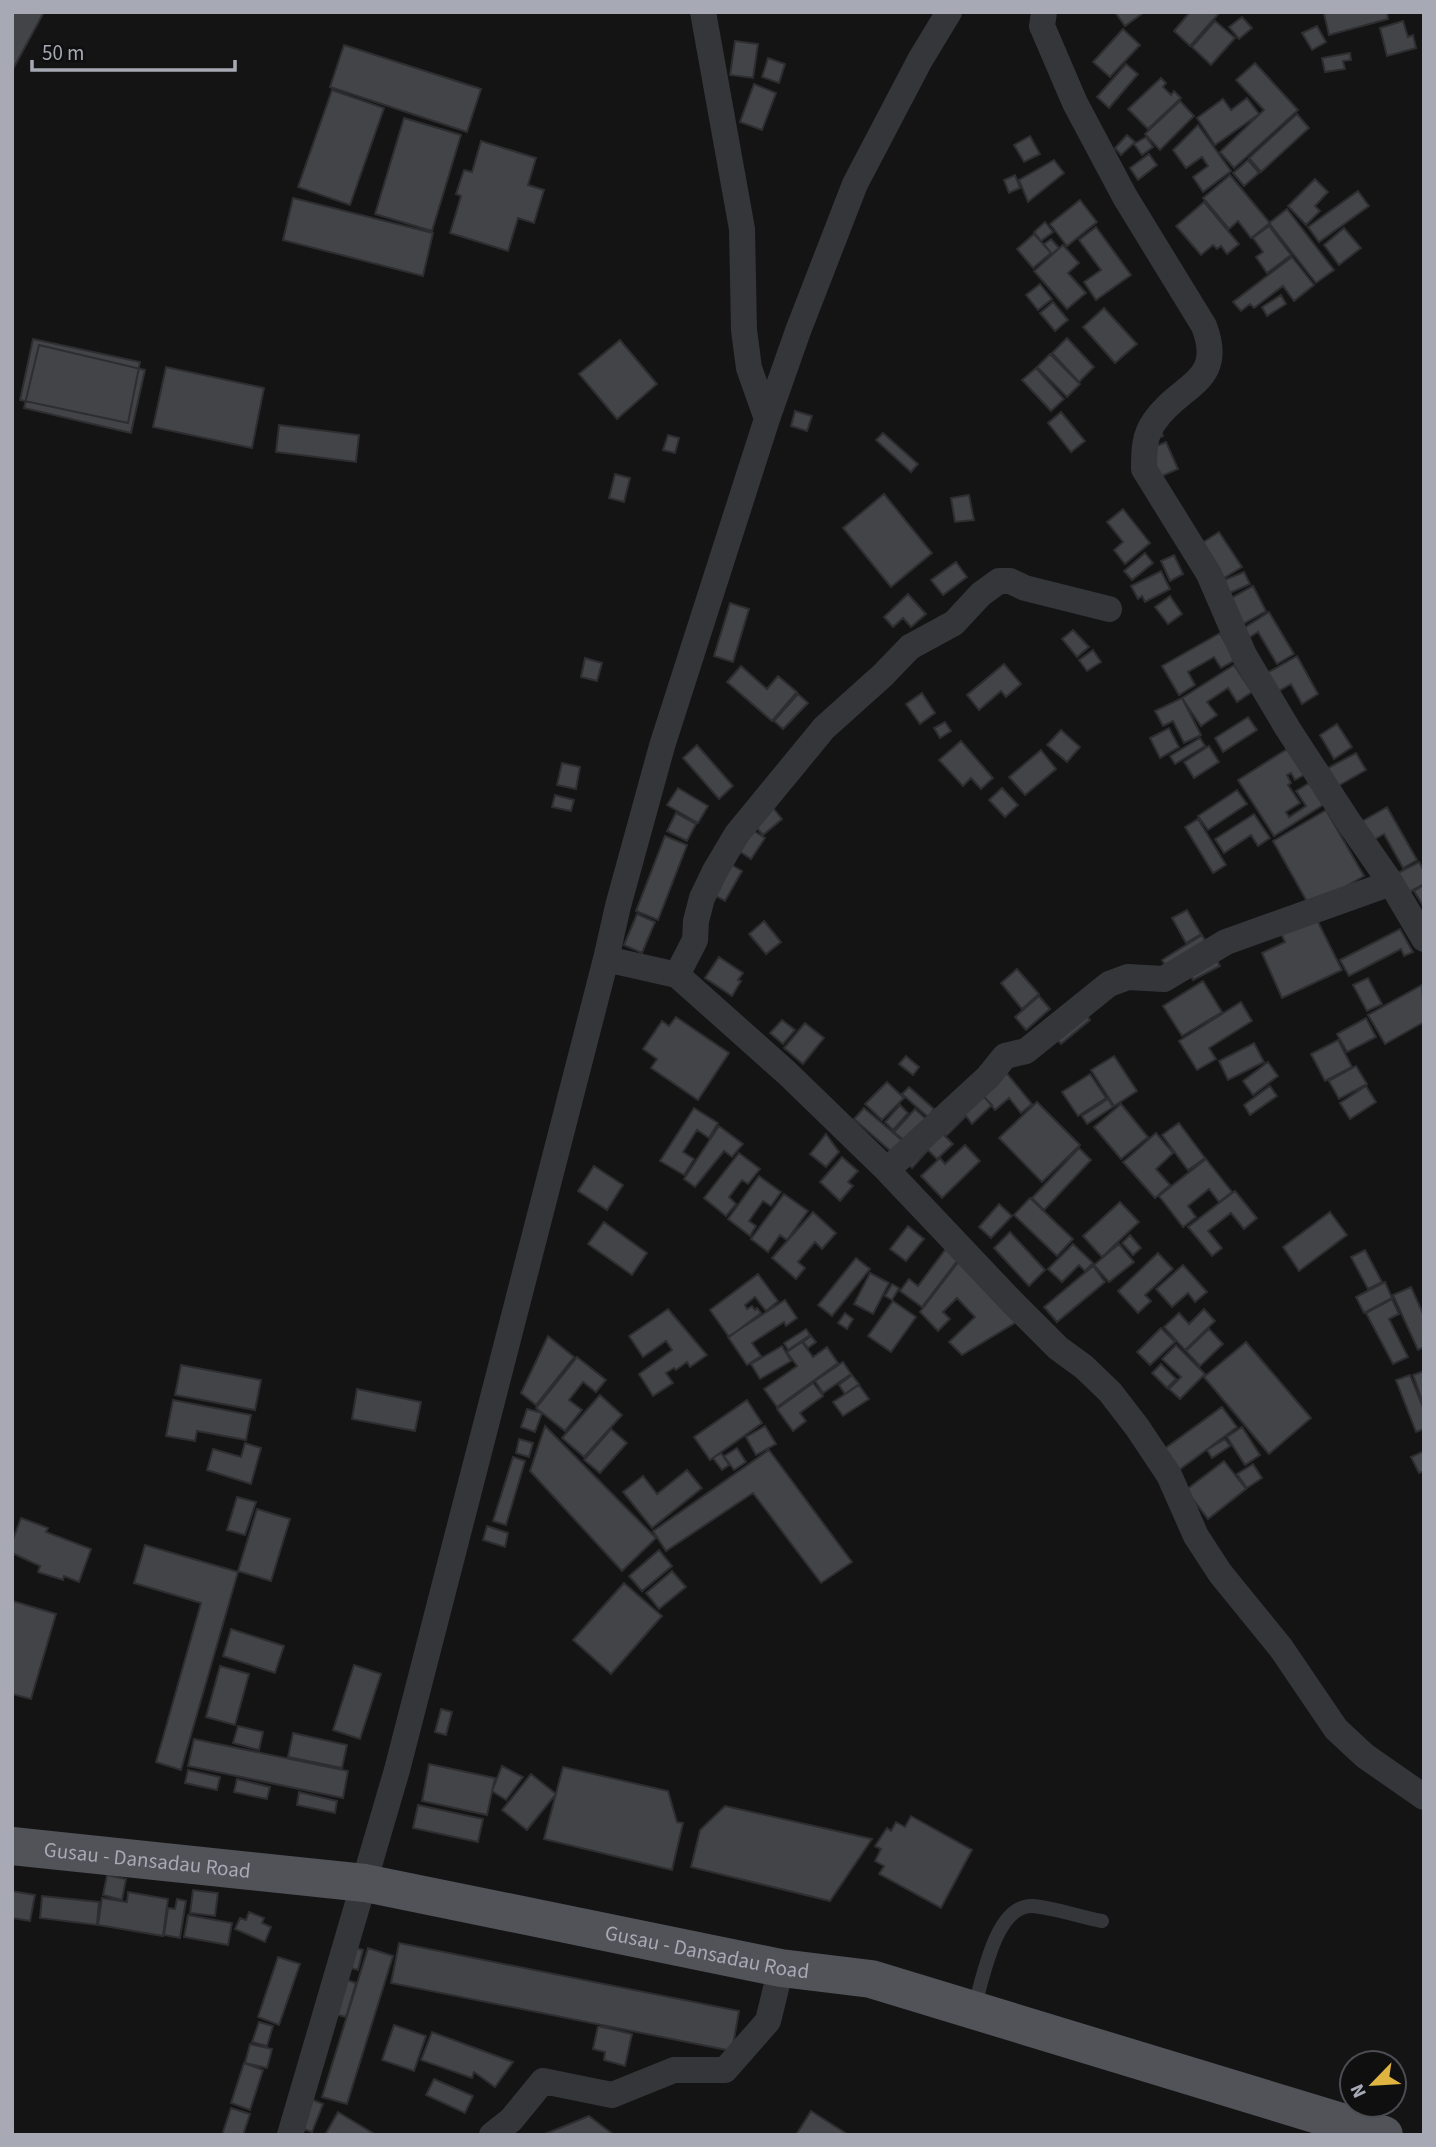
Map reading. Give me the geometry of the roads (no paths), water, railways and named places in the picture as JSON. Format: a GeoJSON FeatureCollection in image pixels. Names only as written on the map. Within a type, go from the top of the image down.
{"type":"FeatureCollection","features":[{"type":"Feature","properties":{"kind":"main road","name":"Gusau - Dansadau Road"},"geometry":{"type":"LineString","coordinates":[[12,1846],[365,1883],[781,1968],[871,1979],[1384,2135]]}},
{"type":"Feature","properties":{"kind":"street"},"geometry":{"type":"LineString","coordinates":[[703,12],[742,229],[744,330],[749,368],[767,419]]}},
{"type":"Feature","properties":{"kind":"street"},"geometry":{"type":"LineString","coordinates":[[290,2135],[365,1883],[451,1568],[511,1325],[607,959],[618,906],[662,746],[797,331],[855,184],[948,12]]}},
{"type":"Feature","properties":{"kind":"street"},"geometry":{"type":"LineString","coordinates":[[1044,12],[1042,26],[1074,103],[1125,197],[1209,338],[1210,362],[1204,375],[1155,420],[1148,433],[1144,469],[1209,574],[1244,654],[1288,729],[1391,883],[1424,940]]}},
{"type":"Feature","properties":{"kind":"street"},"geometry":{"type":"LineString","coordinates":[[677,975],[695,940],[696,920],[702,898],[737,834],[824,728],[910,647],[954,623],[981,594],[999,581],[1010,581],[1026,588],[1109,609]]}},
{"type":"Feature","properties":{"kind":"street"},"geometry":{"type":"LineString","coordinates":[[887,1170],[988,1077],[1005,1056],[1026,1051],[1109,984],[1128,977],[1164,979],[1226,942],[1391,883]]}},
{"type":"Feature","properties":{"kind":"street"},"geometry":{"type":"LineString","coordinates":[[607,959],[677,975],[787,1073],[887,1170],[1012,1303],[1058,1348],[1111,1392],[1169,1475],[1196,1536],[1220,1573],[1281,1648],[1336,1729],[1365,1756],[1424,1797]]}},
{"type":"Feature","properties":{"kind":"street"},"geometry":{"type":"LineString","coordinates":[[506,2130],[543,2081],[611,2095],[674,2070],[725,2070],[768,2021],[781,1968]]}},
{"type":"Feature","properties":{"kind":"lane"},"geometry":{"type":"LineString","coordinates":[[974,2010],[1000,1927],[1010,1914],[1030,1906],[1102,1922]]}}]}
